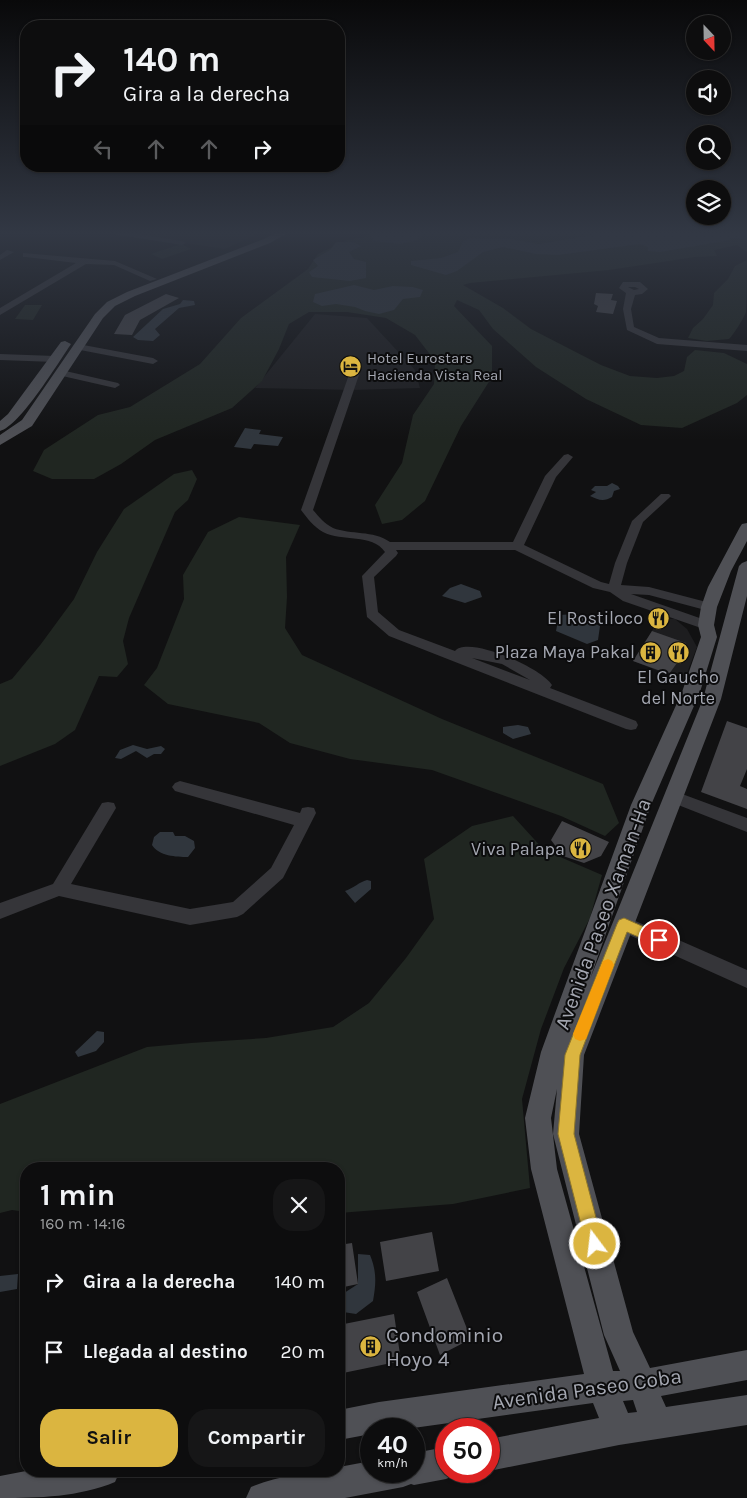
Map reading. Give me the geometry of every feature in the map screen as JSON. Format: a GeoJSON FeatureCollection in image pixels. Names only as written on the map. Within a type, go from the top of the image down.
{"type":"FeatureCollection","features":[{"type":"Feature","properties":{"kind":"main road"},"geometry":{"type":"LineString","coordinates":[[82,321],[87,314],[112,301]]}},
{"type":"Feature","properties":{"kind":"main road"},"geometry":{"type":"LineString","coordinates":[[0,428],[14,417],[55,359],[115,301]]}},
{"type":"Feature","properties":{"kind":"main road"},"geometry":{"type":"LineString","coordinates":[[0,441],[28,423],[58,377],[74,342]]}},
{"type":"Feature","properties":{"kind":"main road"},"geometry":{"type":"LineString","coordinates":[[40,380],[58,377]]}},
{"type":"Feature","properties":{"kind":"main road","name":"Avenida Paseo Xaman-Ha"},"geometry":{"type":"LineString","coordinates":[[657,1425],[642,1384],[619,1335],[566,1134],[572,1055],[712,699],[747,527]]}},
{"type":"Feature","properties":{"kind":"main road","name":"Avenida Paseo Xaman-Ha"},"geometry":{"type":"LineString","coordinates":[[619,1430],[602,1387],[544,1169],[538,1118],[553,1052],[641,805],[691,692],[709,637],[707,616],[738,571]]}},
{"type":"Feature","properties":{"kind":"main road","name":"Avenida Paseo Coba"},"geometry":{"type":"LineString","coordinates":[[345,1424],[380,1417],[602,1387],[642,1384],[747,1365]]}},
{"type":"Feature","properties":{"kind":"main road"},"geometry":{"type":"LineString","coordinates":[[500,1453],[619,1430],[747,1410]]}},
{"type":"Feature","properties":{"kind":"main road"},"geometry":{"type":"LineString","coordinates":[[0,1492],[36,1491],[84,1477]]}},
{"type":"Feature","properties":{"kind":"main road"},"geometry":{"type":"LineString","coordinates":[[262,1498],[360,1479]]}},
{"type":"Feature","properties":{"kind":"street"},"geometry":{"type":"LineString","coordinates":[[0,312],[19,301]]}},
{"type":"Feature","properties":{"kind":"street"},"geometry":{"type":"LineString","coordinates":[[629,301],[628,309],[630,328],[657,340],[747,348]]}},
{"type":"Feature","properties":{"kind":"street"},"geometry":{"type":"LineString","coordinates":[[74,342],[153,361]]}},
{"type":"Feature","properties":{"kind":"street"},"geometry":{"type":"LineString","coordinates":[[0,357],[55,359]]}},
{"type":"Feature","properties":{"kind":"street"},"geometry":{"type":"LineString","coordinates":[[356,370],[307,510],[317,522],[330,530],[380,541],[388,546],[392,553],[368,576],[372,614],[394,632],[440,650],[505,658],[518,665],[554,694],[631,725]]}},
{"type":"Feature","properties":{"kind":"street"},"geometry":{"type":"LineString","coordinates":[[58,377],[115,385]]}},
{"type":"Feature","properties":{"kind":"street"},"geometry":{"type":"LineString","coordinates":[[518,546],[551,476],[568,457]]}},
{"type":"Feature","properties":{"kind":"street"},"geometry":{"type":"LineString","coordinates":[[614,589],[621,563],[638,521],[665,496]]}},
{"type":"Feature","properties":{"kind":"street"},"geometry":{"type":"LineString","coordinates":[[388,546],[518,546],[597,585],[614,589],[628,598],[707,616]]}},
{"type":"Feature","properties":{"kind":"street"},"geometry":{"type":"LineString","coordinates":[[0,911],[59,889],[190,917],[237,909],[277,873],[306,817],[180,787]]}},
{"type":"Feature","properties":{"kind":"street"},"geometry":{"type":"LineString","coordinates":[[674,797],[747,825]]}},
{"type":"Feature","properties":{"kind":"street"},"geometry":{"type":"LineString","coordinates":[[59,889],[108,808]]}},
{"type":"Feature","properties":{"kind":"street"},"geometry":{"type":"LineString","coordinates":[[624,924],[747,979]]}},
{"type":"Feature","properties":{"kind":"shaded area"},"geometry":{"type":"Polygon","coordinates":[[[182,301],[193,301],[195,305],[179,308],[155,329],[160,335],[153,341],[138,340],[133,337],[163,309],[180,304],[182,301]]]}},
{"type":"Feature","properties":{"kind":"shaded area"},"geometry":{"type":"Polygon","coordinates":[[[264,301],[457,301],[454,306],[492,346],[492,377],[461,426],[425,501],[402,520],[382,524],[375,505],[402,463],[413,415],[434,384],[435,361],[415,335],[386,318],[347,312],[309,312],[289,324],[279,349],[262,381],[232,408],[155,440],[121,464],[94,479],[52,479],[33,471],[44,450],[98,415],[130,407],[200,364],[241,318],[264,301]]]}},
{"type":"Feature","properties":{"kind":"shaded area"},"geometry":{"type":"Polygon","coordinates":[[[401,301],[394,310],[379,314],[355,307],[336,304],[322,306],[313,302],[401,301]]]}},
{"type":"Feature","properties":{"kind":"shaded area"},"geometry":{"type":"Polygon","coordinates":[[[459,301],[491,301],[531,329],[601,365],[630,376],[657,378],[674,376],[684,371],[687,357],[695,350],[724,353],[747,364],[747,395],[737,403],[682,428],[641,425],[586,399],[536,367],[493,329],[479,310],[459,301]]]}},
{"type":"Feature","properties":{"kind":"shaded area"},"geometry":{"type":"Polygon","coordinates":[[[713,301],[747,301],[746,312],[729,339],[707,341],[688,338],[693,328],[703,319],[713,305],[713,301]]]}},
{"type":"Feature","properties":{"kind":"shaded area"},"geometry":{"type":"Polygon","coordinates":[[[25,305],[42,305],[33,320],[15,319],[25,305]]]}},
{"type":"Feature","properties":{"kind":"shaded area","name":"Hotel Eurostars Hacienda Vista Real"},"geometry":{"type":"Polygon","coordinates":[[[315,314],[367,318],[415,370],[420,388],[353,390],[255,388],[315,314]]]}},
{"type":"Feature","properties":{"kind":"shaded area"},"geometry":{"type":"Polygon","coordinates":[[[245,428],[261,430],[259,434],[283,437],[278,446],[254,444],[251,449],[234,447],[245,428]]]}},
{"type":"Feature","properties":{"kind":"shaded area"},"geometry":{"type":"Polygon","coordinates":[[[192,470],[197,479],[188,500],[175,512],[129,618],[123,641],[128,664],[117,677],[99,676],[75,730],[55,744],[0,766],[0,684],[12,679],[74,599],[97,552],[124,509],[174,474],[192,470]]]}},
{"type":"Feature","properties":{"kind":"shaded area"},"geometry":{"type":"Polygon","coordinates":[[[612,483],[620,489],[614,491],[612,497],[601,500],[590,496],[596,492],[591,490],[595,486],[607,486],[612,483]]]}},
{"type":"Feature","properties":{"kind":"shaded area"},"geometry":{"type":"Polygon","coordinates":[[[239,517],[300,525],[286,557],[287,597],[285,628],[302,655],[442,719],[603,784],[619,823],[605,836],[561,816],[432,770],[350,759],[290,743],[259,723],[168,704],[144,685],[157,668],[184,599],[183,575],[208,532],[239,517]]]}},
{"type":"Feature","properties":{"kind":"shaded area"},"geometry":{"type":"Polygon","coordinates":[[[461,584],[480,591],[482,597],[465,603],[442,596],[450,588],[461,584]]]}},
{"type":"Feature","properties":{"kind":"shaded area"},"geometry":{"type":"Polygon","coordinates":[[[576,614],[600,626],[598,640],[587,644],[556,631],[559,615],[576,614]]]}},
{"type":"Feature","properties":{"kind":"shaded area"},"geometry":{"type":"Polygon","coordinates":[[[660,618],[675,619],[687,629],[697,647],[684,681],[633,661],[660,618]]]}},
{"type":"Feature","properties":{"kind":"shaded area"},"geometry":{"type":"Polygon","coordinates":[[[518,725],[528,727],[531,734],[513,739],[503,733],[503,727],[518,725]]]}},
{"type":"Feature","properties":{"kind":"shaded area"},"geometry":{"type":"Polygon","coordinates":[[[133,745],[147,749],[161,746],[165,749],[161,754],[154,754],[147,758],[136,751],[121,759],[115,758],[120,750],[133,745]]]}},
{"type":"Feature","properties":{"kind":"shaded area"},"geometry":{"type":"Polygon","coordinates":[[[513,816],[544,850],[602,875],[590,918],[564,968],[541,1029],[522,1099],[530,1188],[453,1204],[345,1213],[345,1162],[20,1162],[20,1211],[12,1210],[0,1213],[0,1104],[147,1047],[266,1038],[333,1027],[369,1003],[406,958],[434,919],[424,859],[472,826],[513,816]]]}},
{"type":"Feature","properties":{"kind":"shaded area"},"geometry":{"type":"Polygon","coordinates":[[[160,832],[173,832],[175,836],[185,836],[194,841],[195,848],[188,857],[163,854],[152,845],[154,837],[160,832]]]}},
{"type":"Feature","properties":{"kind":"shaded area"},"geometry":{"type":"Polygon","coordinates":[[[367,880],[371,881],[371,889],[355,903],[345,891],[367,880]]]}},
{"type":"Feature","properties":{"kind":"shaded area"},"geometry":{"type":"Polygon","coordinates":[[[97,1031],[104,1032],[104,1042],[96,1051],[78,1057],[75,1052],[97,1031]]]}},
{"type":"Feature","properties":{"kind":"shaded area"},"geometry":{"type":"Polygon","coordinates":[[[358,1254],[370,1255],[375,1273],[373,1301],[356,1314],[345,1312],[345,1292],[358,1284],[358,1254]]]}},
{"type":"Feature","properties":{"kind":"shaded area"},"geometry":{"type":"Polygon","coordinates":[[[18,1274],[17,1289],[0,1292],[0,1276],[18,1274]]]}},
{"type":"Feature","properties":{"kind":"building"},"geometry":{"type":"Polygon","coordinates":[[[153,301],[174,301],[140,320],[132,335],[114,334],[125,315],[153,301]]]}},
{"type":"Feature","properties":{"kind":"building"},"geometry":{"type":"Polygon","coordinates":[[[595,301],[617,301],[613,314],[596,312],[598,306],[594,304],[595,301]]]}},
{"type":"Feature","properties":{"kind":"building","name":"Plaza Maya Pakal"},"geometry":{"type":"Polygon","coordinates":[[[652,631],[686,643],[673,661],[677,663],[669,674],[633,661],[652,631]]]}},
{"type":"Feature","properties":{"kind":"building"},"geometry":{"type":"Polygon","coordinates":[[[727,721],[747,728],[747,769],[740,786],[747,789],[747,809],[701,792],[727,721]]]}},
{"type":"Feature","properties":{"kind":"building","name":"Viva Palapa"},"geometry":{"type":"Polygon","coordinates":[[[562,821],[609,842],[601,856],[584,863],[563,856],[551,840],[562,821]]]}},
{"type":"Feature","properties":{"kind":"building","name":"Condominio Hoyo 4"},"geometry":{"type":"Polygon","coordinates":[[[432,1232],[439,1271],[386,1281],[380,1242],[432,1232]]]}},
{"type":"Feature","properties":{"kind":"building","name":"Condominio Hoyo 4"},"geometry":{"type":"Polygon","coordinates":[[[352,1243],[358,1284],[345,1287],[345,1244],[352,1243]]]}},
{"type":"Feature","properties":{"kind":"building","name":"Condominio Hoyo 4"},"geometry":{"type":"Polygon","coordinates":[[[447,1278],[471,1339],[440,1355],[417,1292],[447,1278]]]}},
{"type":"Feature","properties":{"kind":"building","name":"Condominio Hoyo 4"},"geometry":{"type":"Polygon","coordinates":[[[394,1314],[401,1361],[345,1373],[345,1324],[394,1314]]]}},
{"type":"Feature","properties":{"kind":"slow traffic"},"geometry":{"type":"LineString","coordinates":[[580,1034],[608,965]]}},
{"type":"Feature","properties":{"kind":"place","name":"Hotel Eurostars Hacienda Vista Real"},"geometry":{"type":"Point","coordinates":[351,367]}},
{"type":"Feature","properties":{"kind":"place","name":"El Rostiloco"},"geometry":{"type":"Point","coordinates":[659,618]}},
{"type":"Feature","properties":{"kind":"place","name":"Plaza Maya Pakal"},"geometry":{"type":"Point","coordinates":[651,652]}},
{"type":"Feature","properties":{"kind":"place","name":"El Gaucho del Norte"},"geometry":{"type":"Point","coordinates":[678,652]}},
{"type":"Feature","properties":{"kind":"place","name":"Viva Palapa"},"geometry":{"type":"Point","coordinates":[581,849]}},
{"type":"Feature","properties":{"kind":"place","name":"Condominio Hoyo 4"},"geometry":{"type":"Point","coordinates":[370,1347]}},
{"type":"Feature","properties":{"kind":"route"},"geometry":{"type":"LineString","coordinates":[[595,1244],[566,1134],[572,1055],[624,924],[659,940]]}}]}
